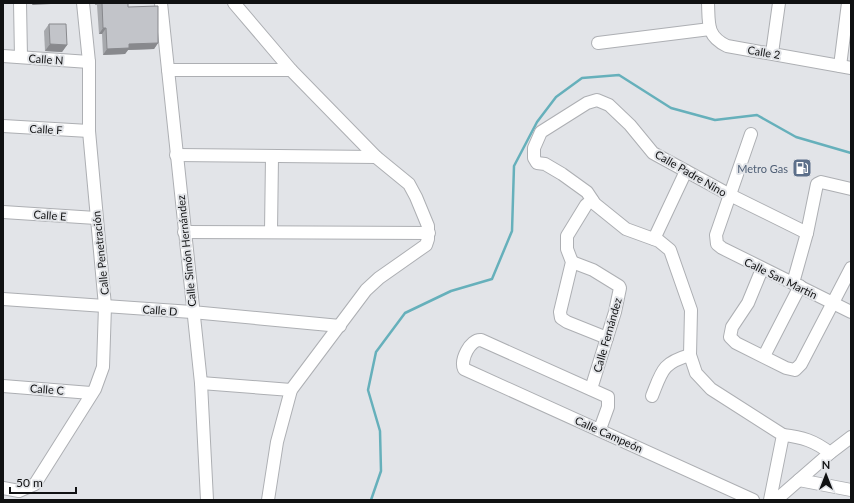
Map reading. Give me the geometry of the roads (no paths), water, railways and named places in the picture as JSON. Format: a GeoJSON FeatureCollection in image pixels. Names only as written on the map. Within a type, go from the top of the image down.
{"type":"FeatureCollection","features":[{"type":"Feature","properties":{"kind":"street"},"geometry":{"type":"LineString","coordinates":[[20,3],[21,57]]}},
{"type":"Feature","properties":{"kind":"street","name":"Calle Penetración"},"geometry":{"type":"LineString","coordinates":[[3,488],[19,491],[34,484],[90,393],[98,383],[103,368],[105,306],[89,131],[89,62],[82,3]]}},
{"type":"Feature","properties":{"kind":"street","name":"Calle Simón Hernández"},"geometry":{"type":"LineString","coordinates":[[160,3],[192,312],[201,384],[207,500]]}},
{"type":"Feature","properties":{"kind":"street"},"geometry":{"type":"LineString","coordinates":[[234,3],[291,70],[376,157],[409,184],[422,210],[429,233],[426,245],[379,278],[366,290],[291,390],[277,442],[268,500]]}},
{"type":"Feature","properties":{"kind":"street"},"geometry":{"type":"LineString","coordinates":[[598,43],[710,29],[708,3]]}},
{"type":"Feature","properties":{"kind":"street"},"geometry":{"type":"LineString","coordinates":[[772,53],[779,3]]}},
{"type":"Feature","properties":{"kind":"street"},"geometry":{"type":"LineString","coordinates":[[845,67],[848,3]]}},
{"type":"Feature","properties":{"kind":"street","name":"Calle 2"},"geometry":{"type":"LineString","coordinates":[[710,29],[716,41],[727,46],[845,67]]}},
{"type":"Feature","properties":{"kind":"street","name":"Calle N"},"geometry":{"type":"LineString","coordinates":[[3,56],[89,62]]}},
{"type":"Feature","properties":{"kind":"street"},"geometry":{"type":"LineString","coordinates":[[168,70],[291,70]]}},
{"type":"Feature","properties":{"kind":"street","name":"Calle Padre Nino"},"geometry":{"type":"LineString","coordinates":[[592,200],[587,192],[562,174],[545,164],[537,163],[534,158],[534,148],[541,132],[587,103],[597,100],[609,105],[630,125],[653,153],[730,195],[807,233]]}},
{"type":"Feature","properties":{"kind":"street","name":"Calle F"},"geometry":{"type":"LineString","coordinates":[[3,126],[89,131]]}},
{"type":"Feature","properties":{"kind":"street"},"geometry":{"type":"LineString","coordinates":[[730,195],[751,134]]}},
{"type":"Feature","properties":{"kind":"street"},"geometry":{"type":"LineString","coordinates":[[176,155],[376,157]]}},
{"type":"Feature","properties":{"kind":"street"},"geometry":{"type":"LineString","coordinates":[[271,231],[272,156]]}},
{"type":"Feature","properties":{"kind":"street"},"geometry":{"type":"LineString","coordinates":[[654,239],[686,171]]}},
{"type":"Feature","properties":{"kind":"street"},"geometry":{"type":"LineString","coordinates":[[764,356],[797,284],[817,184],[821,182],[851,189]]}},
{"type":"Feature","properties":{"kind":"street","name":"Calle San Martín"},"geometry":{"type":"LineString","coordinates":[[730,195],[716,239],[722,248],[851,312]]}},
{"type":"Feature","properties":{"kind":"street"},"geometry":{"type":"LineString","coordinates":[[607,338],[567,322],[561,318],[560,312],[572,262],[568,249],[567,236],[586,205],[592,200],[626,230],[654,239],[670,250],[691,310],[690,355],[696,373],[711,389],[783,435],[807,439],[819,444],[830,453]]}},
{"type":"Feature","properties":{"kind":"street","name":"Calle E"},"geometry":{"type":"LineString","coordinates":[[3,212],[96,218]]}},
{"type":"Feature","properties":{"kind":"street"},"geometry":{"type":"LineString","coordinates":[[184,232],[271,231],[429,233]]}},
{"type":"Feature","properties":{"kind":"street","name":"Calle Fernández"},"geometry":{"type":"LineString","coordinates":[[572,262],[593,270],[619,286],[620,291],[592,389]]}},
{"type":"Feature","properties":{"kind":"street"},"geometry":{"type":"LineString","coordinates":[[762,269],[748,303],[730,332],[730,336],[736,343],[791,370],[798,368],[851,268]]}},
{"type":"Feature","properties":{"kind":"street","name":"Calle D"},"geometry":{"type":"LineString","coordinates":[[3,299],[192,312],[340,326]]}},
{"type":"Feature","properties":{"kind":"street","name":"Calle Campeón"},"geometry":{"type":"LineString","coordinates":[[592,389],[477,340],[473,342],[463,360],[462,365],[464,369],[600,429],[753,500]]}},
{"type":"Feature","properties":{"kind":"street"},"geometry":{"type":"LineString","coordinates":[[652,396],[659,378],[667,364],[678,358],[690,355]]}},
{"type":"Feature","properties":{"kind":"street"},"geometry":{"type":"LineString","coordinates":[[201,384],[291,390]]}},
{"type":"Feature","properties":{"kind":"street","name":"Calle C"},"geometry":{"type":"LineString","coordinates":[[3,386],[90,393]]}},
{"type":"Feature","properties":{"kind":"street"},"geometry":{"type":"LineString","coordinates":[[592,389],[608,396],[609,401],[600,429]]}},
{"type":"Feature","properties":{"kind":"street"},"geometry":{"type":"LineString","coordinates":[[770,500],[783,435]]}},
{"type":"Feature","properties":{"kind":"street"},"geometry":{"type":"LineString","coordinates":[[776,500],[830,453],[851,437]]}},
{"type":"Feature","properties":{"kind":"street"},"geometry":{"type":"LineString","coordinates":[[799,480],[851,490]]}},
{"type":"Feature","properties":{"kind":"waterway"},"geometry":{"type":"LineString","coordinates":[[371,500],[381,471],[380,431],[368,390],[376,352],[405,313],[451,291],[492,279],[512,231],[514,166],[537,122],[556,97],[582,78],[619,75],[671,108],[715,120],[757,115],[796,137],[851,153]]}},
{"type":"Feature","properties":{"kind":"place","name":"Metro Gas"},"geometry":{"type":"Point","coordinates":[802,168]}}]}
